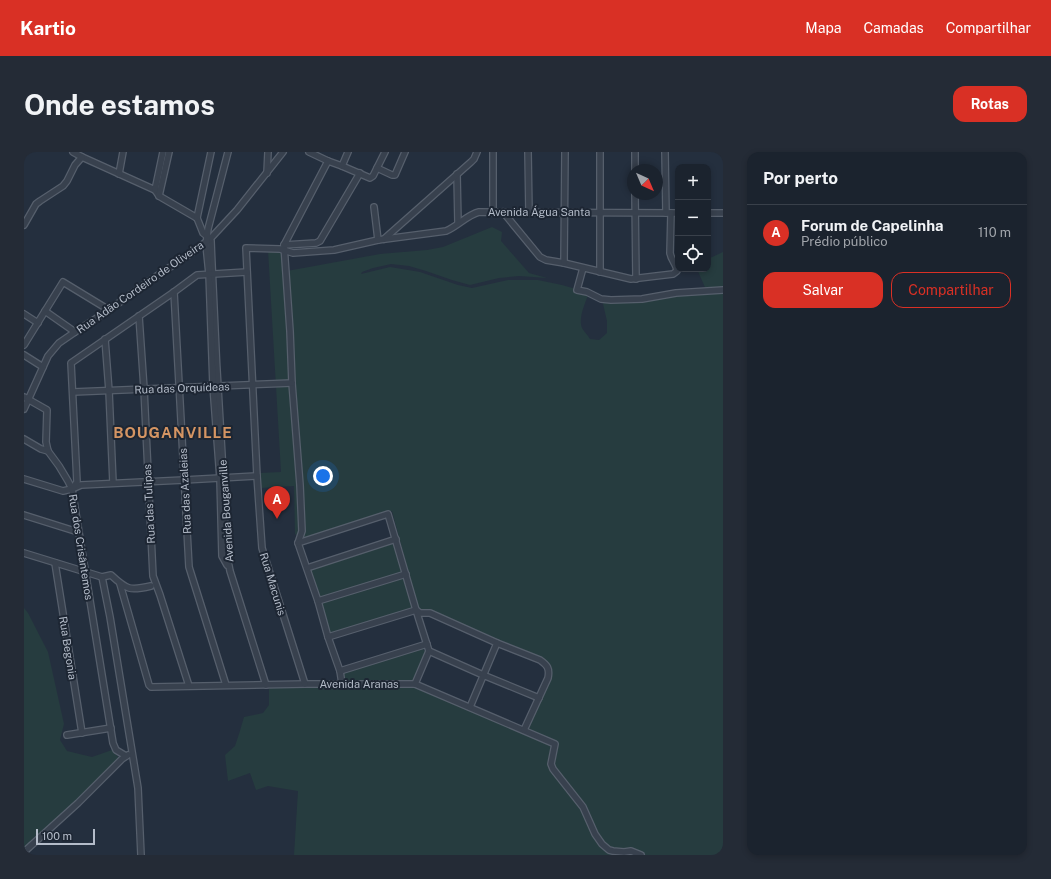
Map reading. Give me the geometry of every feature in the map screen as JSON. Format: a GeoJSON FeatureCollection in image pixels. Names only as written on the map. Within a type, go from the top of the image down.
{"type":"FeatureCollection","features":[{"type":"Feature","properties":{"kind":"street"},"geometry":{"type":"LineString","coordinates":[[73,152],[155,190],[159,196],[197,218]]}},
{"type":"Feature","properties":{"kind":"street"},"geometry":{"type":"LineString","coordinates":[[119,174],[123,152]]}},
{"type":"Feature","properties":{"kind":"street"},"geometry":{"type":"LineString","coordinates":[[155,190],[163,152]]}},
{"type":"Feature","properties":{"kind":"street"},"geometry":{"type":"LineString","coordinates":[[159,196],[168,152]]}},
{"type":"Feature","properties":{"kind":"street"},"geometry":{"type":"LineString","coordinates":[[211,152],[197,218],[203,233],[208,236],[228,152]]}},
{"type":"Feature","properties":{"kind":"street"},"geometry":{"type":"LineString","coordinates":[[267,174],[268,152]]}},
{"type":"Feature","properties":{"kind":"street","name":"Rua Adão Cordeiro de Oliveira"},"geometry":{"type":"LineString","coordinates":[[24,409],[26,398],[48,356],[59,343],[190,254],[237,210],[283,152]]}},
{"type":"Feature","properties":{"kind":"street"},"geometry":{"type":"LineString","coordinates":[[309,152],[360,173],[368,178],[373,176],[385,152]]}},
{"type":"Feature","properties":{"kind":"street"},"geometry":{"type":"LineString","coordinates":[[342,166],[348,152]]}},
{"type":"Feature","properties":{"kind":"street"},"geometry":{"type":"LineString","coordinates":[[377,168],[395,175],[406,152]]}},
{"type":"Feature","properties":{"kind":"street"},"geometry":{"type":"LineString","coordinates":[[374,207],[381,239],[474,159],[477,152]]}},
{"type":"Feature","properties":{"kind":"street"},"geometry":{"type":"LineString","coordinates":[[493,212],[494,152]]}},
{"type":"Feature","properties":{"kind":"street"},"geometry":{"type":"LineString","coordinates":[[528,152],[529,212]]}},
{"type":"Feature","properties":{"kind":"street"},"geometry":{"type":"LineString","coordinates":[[564,152],[564,263]]}},
{"type":"Feature","properties":{"kind":"street"},"geometry":{"type":"LineString","coordinates":[[600,152],[600,272]]}},
{"type":"Feature","properties":{"kind":"street"},"geometry":{"type":"LineString","coordinates":[[635,152],[635,164]]}},
{"type":"Feature","properties":{"kind":"street"},"geometry":{"type":"LineString","coordinates":[[503,212],[540,257],[546,260],[564,263],[626,279],[673,274],[677,271],[677,269],[670,253],[664,152]]}},
{"type":"Feature","properties":{"kind":"street"},"geometry":{"type":"LineString","coordinates":[[24,225],[36,204],[63,186],[67,181],[80,155]]}},
{"type":"Feature","properties":{"kind":"street"},"geometry":{"type":"LineString","coordinates":[[328,161],[284,248],[300,485],[302,531],[298,543],[340,671],[342,684]]}},
{"type":"Feature","properties":{"kind":"street"},"geometry":{"type":"LineString","coordinates":[[284,248],[320,241],[360,173]]}},
{"type":"Feature","properties":{"kind":"street"},"geometry":{"type":"LineString","coordinates":[[457,174],[458,223]]}},
{"type":"Feature","properties":{"kind":"street"},"geometry":{"type":"LineString","coordinates":[[635,200],[636,279]]}},
{"type":"Feature","properties":{"kind":"street","name":"Avenida Água Santa"},"geometry":{"type":"LineString","coordinates":[[284,248],[293,253],[334,250],[381,239],[446,231],[476,212],[675,213]]}},
{"type":"Feature","properties":{"kind":"street"},"geometry":{"type":"LineString","coordinates":[[711,213],[723,213]]}},
{"type":"Feature","properties":{"kind":"street","name":"Avenida Bouganville"},"geometry":{"type":"LineString","coordinates":[[208,236],[211,241],[210,274],[215,386],[222,478],[222,556],[230,571],[266,685]]}},
{"type":"Feature","properties":{"kind":"street","name":"Rua Macunis"},"geometry":{"type":"LineString","coordinates":[[284,248],[246,248],[247,272],[262,548],[305,684]]}},
{"type":"Feature","properties":{"kind":"street"},"geometry":{"type":"LineString","coordinates":[[583,268],[576,290],[611,300],[642,299],[676,293],[723,290]]}},
{"type":"Feature","properties":{"kind":"street","name":"Rua dos Crisântemos"},"geometry":{"type":"LineString","coordinates":[[126,756],[116,750],[113,743],[78,532],[72,489],[77,482],[71,363],[197,275],[247,272]]}},
{"type":"Feature","properties":{"kind":"street"},"geometry":{"type":"LineString","coordinates":[[24,345],[63,282],[109,310]]}},
{"type":"Feature","properties":{"kind":"street","name":"Rua das Azaleias"},"geometry":{"type":"LineString","coordinates":[[174,292],[189,568],[226,685]]}},
{"type":"Feature","properties":{"kind":"street"},"geometry":{"type":"LineString","coordinates":[[45,311],[75,332]]}},
{"type":"Feature","properties":{"kind":"street"},"geometry":{"type":"LineString","coordinates":[[24,314],[38,323]]}},
{"type":"Feature","properties":{"kind":"street","name":"Rua das Tulipas"},"geometry":{"type":"LineString","coordinates":[[139,316],[153,576],[189,686]]}},
{"type":"Feature","properties":{"kind":"street"},"geometry":{"type":"LineString","coordinates":[[104,339],[113,483]]}},
{"type":"Feature","properties":{"kind":"street"},"geometry":{"type":"LineString","coordinates":[[24,355],[43,367]]}},
{"type":"Feature","properties":{"kind":"street","name":"Rua das Orquídeas"},"geometry":{"type":"LineString","coordinates":[[73,392],[292,383]]}},
{"type":"Feature","properties":{"kind":"street"},"geometry":{"type":"LineString","coordinates":[[26,398],[47,410],[46,442],[48,451],[59,466],[72,489]]}},
{"type":"Feature","properties":{"kind":"street"},"geometry":{"type":"LineString","coordinates":[[24,439],[41,449],[48,451]]}},
{"type":"Feature","properties":{"kind":"street"},"geometry":{"type":"LineString","coordinates":[[24,479],[63,491],[72,489],[81,484],[258,476]]}},
{"type":"Feature","properties":{"kind":"street"},"geometry":{"type":"LineString","coordinates":[[298,543],[388,514],[416,610],[430,651],[538,698]]}},
{"type":"Feature","properties":{"kind":"street"},"geometry":{"type":"LineString","coordinates":[[24,515],[78,532]]}},
{"type":"Feature","properties":{"kind":"street"},"geometry":{"type":"LineString","coordinates":[[307,568],[396,539]]}},
{"type":"Feature","properties":{"kind":"street"},"geometry":{"type":"LineString","coordinates":[[24,553],[102,577],[111,575],[120,584],[130,589],[137,590],[151,586]]}},
{"type":"Feature","properties":{"kind":"street","name":"Rua Begonia"},"geometry":{"type":"LineString","coordinates":[[54,563],[82,732]]}},
{"type":"Feature","properties":{"kind":"street"},"geometry":{"type":"LineString","coordinates":[[318,601],[406,574]]}},
{"type":"Feature","properties":{"kind":"street"},"geometry":{"type":"LineString","coordinates":[[102,577],[138,788],[141,855]]}},
{"type":"Feature","properties":{"kind":"street","name":"Avenida Aranas"},"geometry":{"type":"LineString","coordinates":[[120,584],[149,685],[151,687],[305,684],[415,684],[555,744],[551,764],[583,807],[597,838],[609,850],[624,852],[631,851],[642,855]]}},
{"type":"Feature","properties":{"kind":"street"},"geometry":{"type":"LineString","coordinates":[[328,637],[416,610],[420,613],[430,613],[497,643],[540,660],[546,664],[549,671],[548,678],[524,730]]}},
{"type":"Feature","properties":{"kind":"street"},"geometry":{"type":"LineString","coordinates":[[470,708],[497,643]]}},
{"type":"Feature","properties":{"kind":"street"},"geometry":{"type":"LineString","coordinates":[[340,671],[427,644]]}},
{"type":"Feature","properties":{"kind":"street"},"geometry":{"type":"LineString","coordinates":[[415,684],[430,651]]}},
{"type":"Feature","properties":{"kind":"street"},"geometry":{"type":"LineString","coordinates":[[68,735],[111,728]]}},
{"type":"Feature","properties":{"kind":"street"},"geometry":{"type":"LineString","coordinates":[[24,852],[78,803],[126,756],[132,753]]}},
{"type":"Feature","properties":{"kind":"green space"},"geometry":{"type":"Polygon","coordinates":[[[492,227],[502,232],[501,241],[529,273],[547,278],[519,276],[499,278],[470,285],[409,266],[391,264],[373,268],[362,272],[361,274],[390,267],[420,272],[458,285],[472,288],[508,280],[538,280],[562,285],[583,291],[588,295],[582,311],[581,324],[582,328],[590,339],[599,340],[607,333],[607,321],[603,304],[605,299],[625,301],[707,292],[698,272],[711,272],[711,258],[723,252],[723,855],[294,855],[298,791],[268,786],[256,790],[250,773],[228,781],[225,755],[235,746],[244,717],[263,713],[269,705],[269,689],[271,687],[414,686],[557,747],[558,743],[531,731],[529,728],[552,673],[550,665],[543,658],[431,611],[421,610],[418,608],[392,511],[303,539],[295,534],[294,486],[261,488],[260,473],[281,472],[268,250],[280,251],[289,255],[287,271],[380,254],[427,250],[443,247],[492,227]]]}},
{"type":"Feature","properties":{"kind":"green space"},"geometry":{"type":"Polygon","coordinates":[[[394,543],[403,571],[401,573],[321,598],[319,597],[310,571],[312,568],[394,543]]]}},
{"type":"Feature","properties":{"kind":"green space"},"geometry":{"type":"Polygon","coordinates":[[[401,578],[405,580],[413,606],[410,609],[332,633],[330,632],[322,605],[324,602],[401,578]]]}},
{"type":"Feature","properties":{"kind":"green space"},"geometry":{"type":"Polygon","coordinates":[[[24,608],[48,652],[64,724],[60,740],[67,751],[92,757],[112,750],[120,759],[24,848],[24,608]]]}},
{"type":"Feature","properties":{"kind":"green space"},"geometry":{"type":"Polygon","coordinates":[[[421,648],[426,654],[413,681],[349,682],[343,676],[347,671],[421,648]]]}},
{"type":"Feature","properties":{"kind":"place","name":"Forum de Capelinha"},"geometry":{"type":"Point","coordinates":[277,519]}},
{"type":"Feature","properties":{"kind":"district","name":"BOUGANVILLE"},"geometry":{"type":"Point","coordinates":[173,432]}}]}
